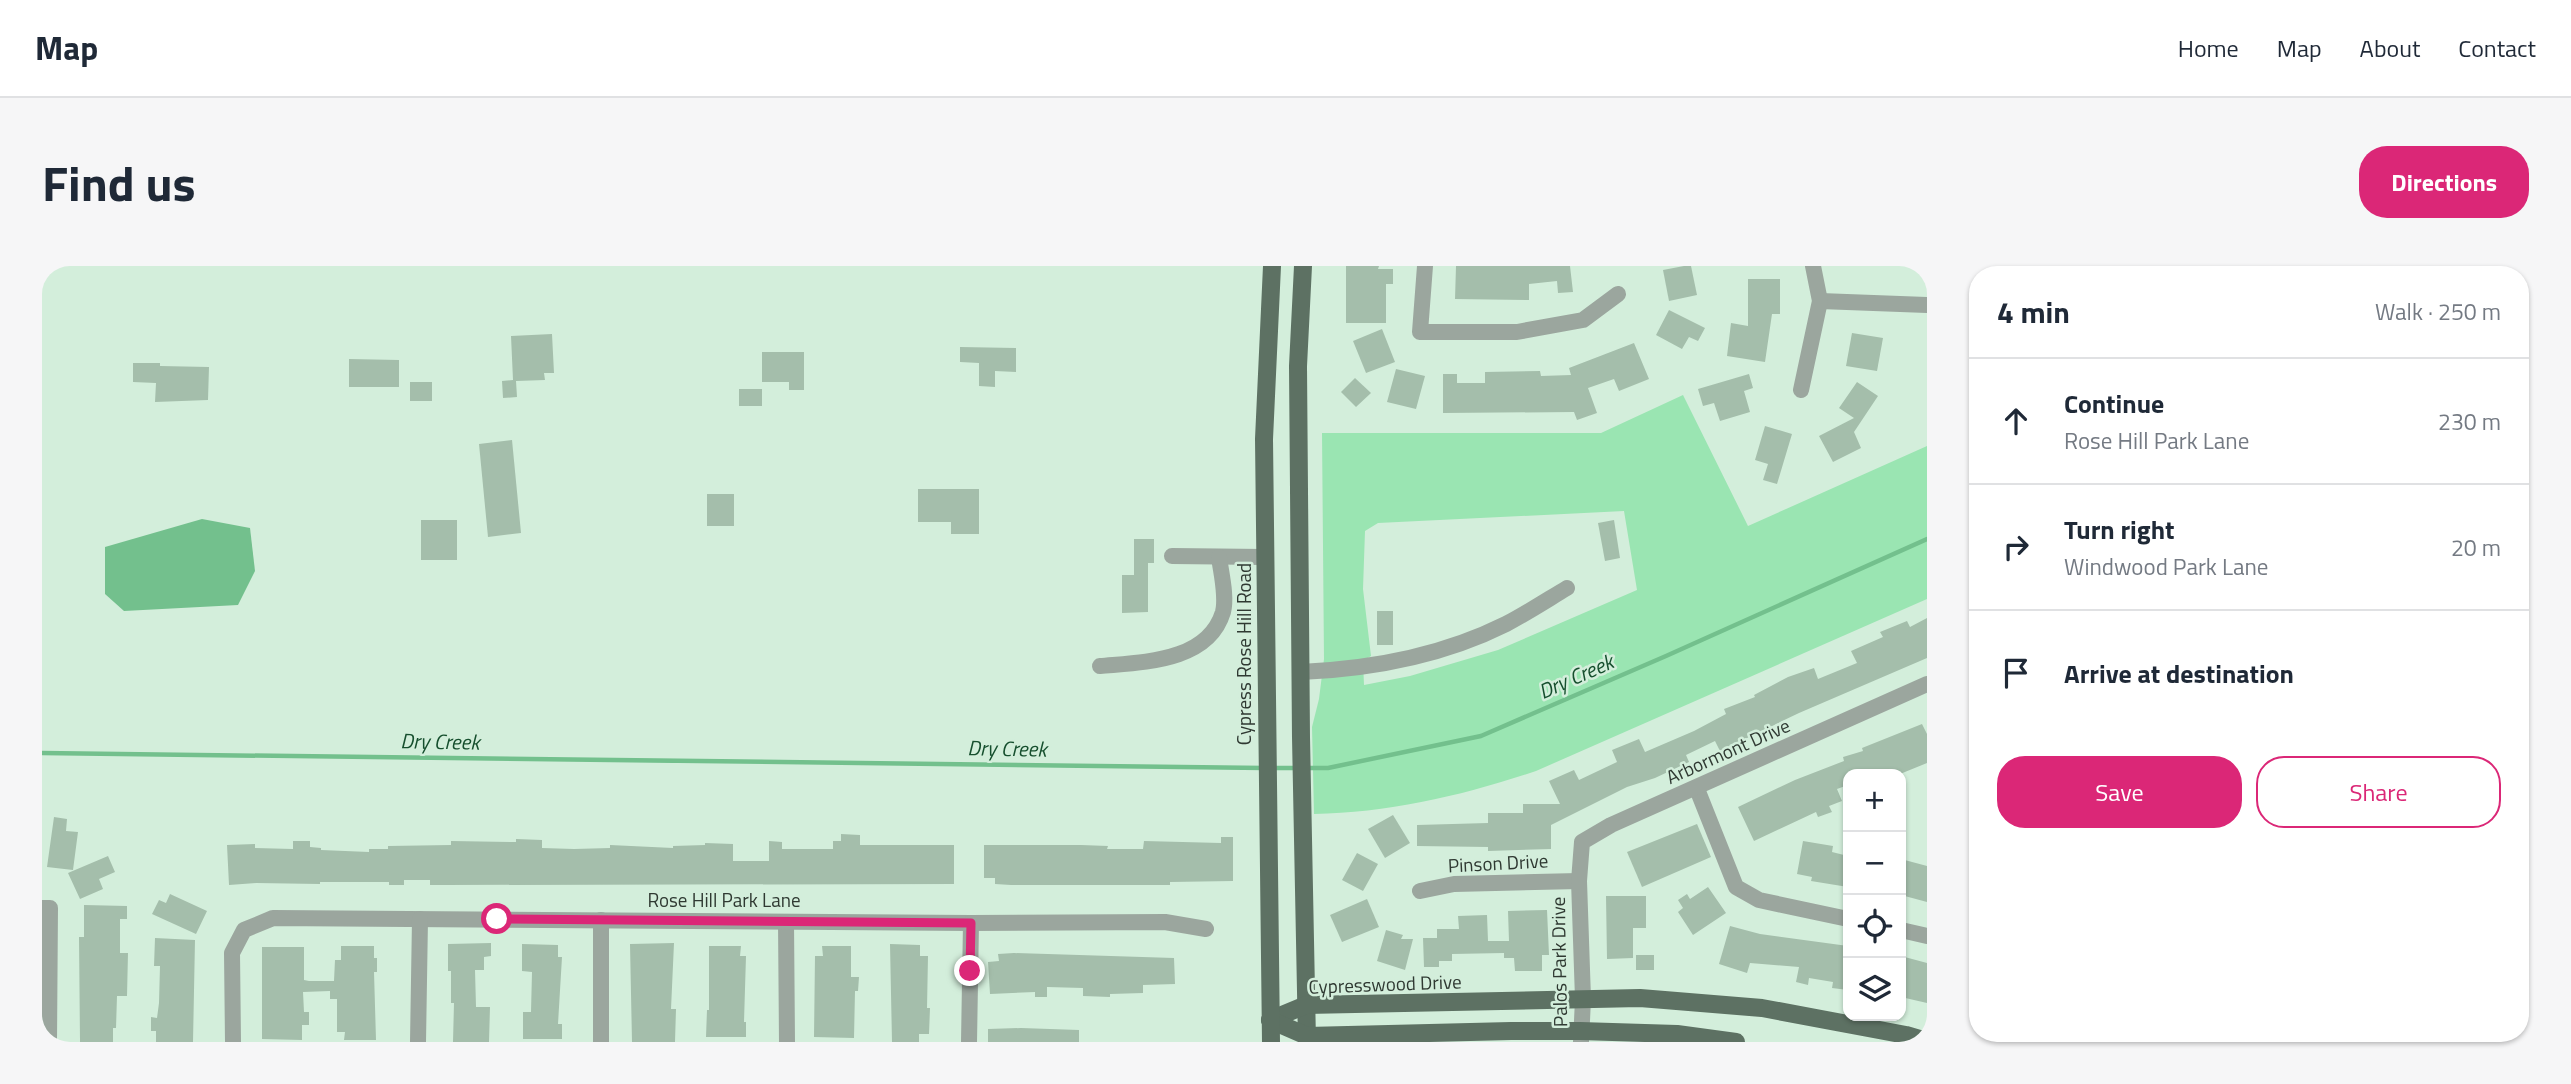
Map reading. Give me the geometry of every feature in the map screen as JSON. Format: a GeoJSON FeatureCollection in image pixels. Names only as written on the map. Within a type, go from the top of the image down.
{"type":"FeatureCollection","features":[{"type":"Feature","properties":{"kind":"main road","name":"Cypress Rose Hill Road"},"geometry":{"type":"LineString","coordinates":[[1270,1042],[1264,439],[1272,266]]}},
{"type":"Feature","properties":{"kind":"main road"},"geometry":{"type":"LineString","coordinates":[[1303,266],[1298,366],[1307,1039]]}},
{"type":"Feature","properties":{"kind":"main road","name":"Cypresswood Drive"},"geometry":{"type":"LineString","coordinates":[[1270,1020],[1306,1005],[1640,998],[1762,1008],[1899,1038],[1927,1041]]}},
{"type":"Feature","properties":{"kind":"main road"},"geometry":{"type":"LineString","coordinates":[[1270,1020],[1307,1039],[1498,1031],[1581,1037],[1677,1034],[1735,1042]]}},
{"type":"Feature","properties":{"kind":"street"},"geometry":{"type":"LineString","coordinates":[[1296,266],[1303,266]]}},
{"type":"Feature","properties":{"kind":"street"},"geometry":{"type":"LineString","coordinates":[[1425,266],[1420,332],[1517,332],[1583,320],[1618,294]]}},
{"type":"Feature","properties":{"kind":"street"},"geometry":{"type":"LineString","coordinates":[[1801,390],[1820,301],[1814,266]]}},
{"type":"Feature","properties":{"kind":"street"},"geometry":{"type":"LineString","coordinates":[[1820,301],[1927,305]]}},
{"type":"Feature","properties":{"kind":"street"},"geometry":{"type":"LineString","coordinates":[[1172,556],[1265,557]]}},
{"type":"Feature","properties":{"kind":"street"},"geometry":{"type":"LineString","coordinates":[[1100,666],[1156,661],[1197,647],[1211,635],[1223,611],[1219,557]]}},
{"type":"Feature","properties":{"kind":"street"},"geometry":{"type":"LineString","coordinates":[[1301,672],[1392,662],[1431,653],[1505,624],[1567,588]]}},
{"type":"Feature","properties":{"kind":"street","name":"Arbormont Drive"},"geometry":{"type":"LineString","coordinates":[[1579,881],[1582,842],[1611,825],[1697,789],[1927,684]]}},
{"type":"Feature","properties":{"kind":"street"},"geometry":{"type":"LineString","coordinates":[[1697,789],[1736,887],[1759,900],[1843,918]]}},
{"type":"Feature","properties":{"kind":"street","name":"Pinson Drive"},"geometry":{"type":"LineString","coordinates":[[1420,891],[1454,884],[1579,881]]}},
{"type":"Feature","properties":{"kind":"street","name":"Palos Park Drive"},"geometry":{"type":"LineString","coordinates":[[1579,881],[1583,999],[1581,1037]]}},
{"type":"Feature","properties":{"kind":"street"},"geometry":{"type":"LineString","coordinates":[[46,908],[49,1042]]}},
{"type":"Feature","properties":{"kind":"street","name":"Rose Hill Park Lane"},"geometry":{"type":"LineString","coordinates":[[233,1042],[232,953],[244,930],[273,918],[1165,922],[1206,929]]}},
{"type":"Feature","properties":{"kind":"street"},"geometry":{"type":"LineString","coordinates":[[418,1042],[420,919]]}},
{"type":"Feature","properties":{"kind":"street"},"geometry":{"type":"LineString","coordinates":[[601,920],[601,1042]]}},
{"type":"Feature","properties":{"kind":"street"},"geometry":{"type":"LineString","coordinates":[[786,922],[787,1042]]}},
{"type":"Feature","properties":{"kind":"street"},"geometry":{"type":"LineString","coordinates":[[969,1042],[971,923]]}},
{"type":"Feature","properties":{"kind":"street"},"geometry":{"type":"LineString","coordinates":[[1906,931],[1927,936]]}},
{"type":"Feature","properties":{"kind":"shaded area"},"geometry":{"type":"Polygon","coordinates":[[[1683,395],[1748,526],[1927,446],[1927,599],[1536,771],[1482,788],[1426,801],[1370,810],[1314,814],[1312,727],[1324,659],[1322,433],[1601,433],[1683,395]],[[1624,511],[1378,523],[1365,531],[1363,589],[1371,656],[1363,661],[1364,685],[1410,676],[1498,650],[1637,590],[1624,511]]]}},
{"type":"Feature","properties":{"kind":"shaded area"},"geometry":{"type":"Polygon","coordinates":[[[202,519],[250,528],[255,571],[238,605],[124,611],[105,594],[105,547],[202,519]]]}},
{"type":"Feature","properties":{"kind":"building"},"geometry":{"type":"Polygon","coordinates":[[[1346,266],[1379,266],[1378,269],[1393,269],[1393,284],[1386,284],[1386,323],[1346,323],[1346,266]]]}},
{"type":"Feature","properties":{"kind":"building"},"geometry":{"type":"Polygon","coordinates":[[[1456,266],[1570,266],[1573,292],[1558,293],[1557,281],[1529,284],[1529,300],[1455,299],[1456,266]]]}},
{"type":"Feature","properties":{"kind":"building"},"geometry":{"type":"Polygon","coordinates":[[[1691,266],[1697,295],[1669,301],[1663,270],[1691,266]]]}},
{"type":"Feature","properties":{"kind":"building"},"geometry":{"type":"Polygon","coordinates":[[[1748,279],[1780,279],[1780,314],[1772,314],[1765,362],[1727,356],[1731,323],[1748,326],[1748,279]]]}},
{"type":"Feature","properties":{"kind":"building"},"geometry":{"type":"Polygon","coordinates":[[[1669,310],[1705,328],[1698,341],[1689,337],[1682,349],[1656,335],[1669,310]]]}},
{"type":"Feature","properties":{"kind":"building"},"geometry":{"type":"Polygon","coordinates":[[[1382,329],[1395,362],[1366,373],[1353,341],[1382,329]]]}},
{"type":"Feature","properties":{"kind":"building"},"geometry":{"type":"Polygon","coordinates":[[[1852,333],[1883,338],[1877,371],[1846,366],[1852,333]]]}},
{"type":"Feature","properties":{"kind":"building"},"geometry":{"type":"Polygon","coordinates":[[[552,334],[554,373],[544,373],[545,380],[516,381],[517,397],[503,398],[502,381],[513,380],[511,336],[552,334]]]}},
{"type":"Feature","properties":{"kind":"building"},"geometry":{"type":"Polygon","coordinates":[[[1634,343],[1649,379],[1619,391],[1614,379],[1588,388],[1597,413],[1577,420],[1574,412],[1443,413],[1443,374],[1457,374],[1457,383],[1485,383],[1485,372],[1540,371],[1541,376],[1571,375],[1569,368],[1634,343]]]}},
{"type":"Feature","properties":{"kind":"building"},"geometry":{"type":"Polygon","coordinates":[[[960,347],[1016,348],[1016,372],[995,371],[995,387],[979,386],[979,363],[960,362],[960,347]]]}},
{"type":"Feature","properties":{"kind":"building"},"geometry":{"type":"Polygon","coordinates":[[[762,352],[804,352],[804,390],[789,390],[789,382],[762,382],[762,352]]]}},
{"type":"Feature","properties":{"kind":"building"},"geometry":{"type":"Polygon","coordinates":[[[349,359],[399,360],[399,387],[349,387],[349,359]]]}},
{"type":"Feature","properties":{"kind":"building"},"geometry":{"type":"Polygon","coordinates":[[[133,363],[209,367],[208,400],[155,402],[156,383],[133,382],[133,363]]]}},
{"type":"Feature","properties":{"kind":"building"},"geometry":{"type":"Polygon","coordinates":[[[1396,369],[1425,376],[1416,409],[1387,402],[1396,369]]]}},
{"type":"Feature","properties":{"kind":"building"},"geometry":{"type":"Polygon","coordinates":[[[1749,374],[1753,388],[1744,391],[1750,412],[1720,421],[1714,403],[1703,406],[1698,389],[1749,374]]]}},
{"type":"Feature","properties":{"kind":"building"},"geometry":{"type":"Polygon","coordinates":[[[1355,378],[1371,393],[1356,407],[1341,392],[1355,378]]]}},
{"type":"Feature","properties":{"kind":"building"},"geometry":{"type":"Polygon","coordinates":[[[410,382],[432,382],[432,401],[410,401],[410,382]]]}},
{"type":"Feature","properties":{"kind":"building"},"geometry":{"type":"Polygon","coordinates":[[[1857,382],[1878,396],[1854,432],[1861,448],[1833,462],[1819,436],[1854,418],[1839,408],[1857,382]]]}},
{"type":"Feature","properties":{"kind":"building"},"geometry":{"type":"Polygon","coordinates":[[[739,389],[762,389],[762,406],[739,406],[739,389]]]}},
{"type":"Feature","properties":{"kind":"building"},"geometry":{"type":"Polygon","coordinates":[[[1765,426],[1792,434],[1777,484],[1763,480],[1768,464],[1755,460],[1765,426]]]}},
{"type":"Feature","properties":{"kind":"building"},"geometry":{"type":"Polygon","coordinates":[[[512,440],[521,533],[488,537],[479,444],[512,440]]]}},
{"type":"Feature","properties":{"kind":"building"},"geometry":{"type":"Polygon","coordinates":[[[918,489],[979,489],[979,534],[951,534],[951,522],[918,522],[918,489]]]}},
{"type":"Feature","properties":{"kind":"building"},"geometry":{"type":"Polygon","coordinates":[[[707,494],[734,494],[734,526],[707,526],[707,494]]]}},
{"type":"Feature","properties":{"kind":"building"},"geometry":{"type":"Polygon","coordinates":[[[421,520],[457,520],[457,560],[421,560],[421,520]]]}},
{"type":"Feature","properties":{"kind":"building"},"geometry":{"type":"Polygon","coordinates":[[[1614,520],[1620,558],[1605,561],[1598,523],[1614,520]]]}},
{"type":"Feature","properties":{"kind":"building"},"geometry":{"type":"Polygon","coordinates":[[[1134,539],[1154,539],[1154,563],[1148,563],[1148,612],[1122,613],[1122,575],[1134,575],[1134,539]]]}},
{"type":"Feature","properties":{"kind":"building"},"geometry":{"type":"Polygon","coordinates":[[[1377,611],[1393,611],[1393,645],[1377,645],[1377,611]]]}},
{"type":"Feature","properties":{"kind":"building"},"geometry":{"type":"Polygon","coordinates":[[[1927,618],[1927,658],[1799,713],[1720,751],[1715,741],[1686,755],[1689,762],[1655,778],[1627,787],[1551,825],[1551,849],[1488,851],[1488,847],[1417,846],[1417,825],[1488,823],[1488,813],[1523,813],[1523,804],[1560,804],[1549,781],[1574,770],[1579,780],[1617,762],[1612,750],[1639,739],[1645,752],[1694,731],[1726,714],[1724,709],[1755,697],[1754,695],[1788,677],[1814,668],[1818,679],[1857,663],[1851,651],[1883,637],[1880,632],[1907,621],[1910,627],[1927,618]]]}},
{"type":"Feature","properties":{"kind":"building"},"geometry":{"type":"Polygon","coordinates":[[[1922,724],[1927,734],[1927,763],[1906,772],[1906,769],[1843,769],[1843,787],[1837,789],[1842,801],[1829,806],[1832,812],[1818,817],[1816,812],[1754,841],[1738,807],[1844,761],[1843,757],[1863,751],[1862,748],[1922,724]]]}},
{"type":"Feature","properties":{"kind":"building"},"geometry":{"type":"Polygon","coordinates":[[[1393,815],[1410,843],[1385,858],[1368,829],[1393,815]]]}},
{"type":"Feature","properties":{"kind":"building"},"geometry":{"type":"Polygon","coordinates":[[[54,817],[67,819],[66,831],[78,832],[73,870],[47,867],[54,817]]]}},
{"type":"Feature","properties":{"kind":"building"},"geometry":{"type":"Polygon","coordinates":[[[1697,824],[1711,857],[1642,887],[1627,852],[1697,824]]]}},
{"type":"Feature","properties":{"kind":"building"},"geometry":{"type":"Polygon","coordinates":[[[841,834],[860,835],[860,845],[954,845],[954,884],[430,885],[430,880],[404,880],[404,885],[389,885],[389,882],[320,882],[229,885],[227,845],[255,844],[255,848],[293,849],[293,841],[310,841],[310,847],[321,850],[369,852],[369,849],[388,849],[388,846],[451,845],[451,841],[516,842],[516,839],[542,840],[542,848],[574,849],[610,848],[610,845],[673,848],[705,843],[733,844],[733,861],[769,861],[769,841],[782,842],[782,849],[833,849],[833,841],[841,841],[841,834]]]}},
{"type":"Feature","properties":{"kind":"building"},"geometry":{"type":"Polygon","coordinates":[[[1221,837],[1233,837],[1233,881],[1170,882],[1170,885],[1011,885],[995,884],[995,878],[984,878],[984,845],[1081,845],[1108,846],[1107,849],[1143,849],[1144,841],[1221,843],[1221,837]]]}},
{"type":"Feature","properties":{"kind":"building"},"geometry":{"type":"Polygon","coordinates":[[[1803,841],[1833,846],[1832,852],[1843,855],[1843,886],[1811,881],[1812,877],[1797,874],[1803,841]]]}},
{"type":"Feature","properties":{"kind":"building"},"geometry":{"type":"Polygon","coordinates":[[[1357,853],[1378,864],[1363,891],[1342,880],[1357,853]]]}},
{"type":"Feature","properties":{"kind":"building"},"geometry":{"type":"Polygon","coordinates":[[[108,856],[115,872],[99,879],[103,889],[80,899],[68,873],[108,856]]]}},
{"type":"Feature","properties":{"kind":"building"},"geometry":{"type":"Polygon","coordinates":[[[1906,860],[1927,866],[1927,902],[1906,896],[1906,860]]]}},
{"type":"Feature","properties":{"kind":"building"},"geometry":{"type":"Polygon","coordinates":[[[1708,887],[1726,913],[1693,935],[1678,912],[1683,908],[1678,900],[1687,894],[1690,899],[1708,887]]]}},
{"type":"Feature","properties":{"kind":"building"},"geometry":{"type":"Polygon","coordinates":[[[170,894],[207,911],[196,934],[152,914],[159,900],[166,903],[170,894]]]}},
{"type":"Feature","properties":{"kind":"building"},"geometry":{"type":"Polygon","coordinates":[[[1606,896],[1646,896],[1646,928],[1633,928],[1633,958],[1607,959],[1606,896]]]}},
{"type":"Feature","properties":{"kind":"building"},"geometry":{"type":"Polygon","coordinates":[[[1367,899],[1379,927],[1342,942],[1330,915],[1367,899]]]}},
{"type":"Feature","properties":{"kind":"building"},"geometry":{"type":"Polygon","coordinates":[[[84,905],[127,906],[127,919],[120,919],[120,953],[128,953],[127,996],[117,996],[113,1042],[80,1042],[79,937],[84,937],[84,905]]]}},
{"type":"Feature","properties":{"kind":"building"},"geometry":{"type":"Polygon","coordinates":[[[1547,910],[1549,955],[1542,955],[1542,971],[1515,971],[1514,958],[1504,958],[1504,953],[1452,954],[1452,961],[1439,961],[1439,967],[1424,967],[1423,938],[1437,938],[1437,929],[1459,929],[1458,916],[1487,915],[1488,941],[1509,941],[1508,911],[1547,910]]]}},
{"type":"Feature","properties":{"kind":"building"},"geometry":{"type":"Polygon","coordinates":[[[1730,926],[1760,934],[1843,945],[1843,989],[1832,988],[1833,982],[1809,978],[1808,985],[1796,982],[1799,967],[1750,963],[1747,973],[1719,964],[1730,926]]]}},
{"type":"Feature","properties":{"kind":"building"},"geometry":{"type":"Polygon","coordinates":[[[1386,930],[1403,935],[1401,939],[1413,939],[1405,970],[1377,961],[1386,930]]]}},
{"type":"Feature","properties":{"kind":"building"},"geometry":{"type":"Polygon","coordinates":[[[155,938],[195,940],[193,1042],[156,1042],[156,1031],[151,1031],[151,1017],[157,1018],[159,1003],[160,966],[154,966],[155,938]]]}},
{"type":"Feature","properties":{"kind":"building"},"geometry":{"type":"Polygon","coordinates":[[[491,943],[491,956],[484,957],[484,970],[475,970],[476,1007],[490,1007],[489,1042],[453,1042],[454,1003],[451,1003],[448,944],[491,943]]]}},
{"type":"Feature","properties":{"kind":"building"},"geometry":{"type":"Polygon","coordinates":[[[674,943],[671,1009],[676,1009],[675,1042],[632,1042],[630,944],[674,943]]]}},
{"type":"Feature","properties":{"kind":"building"},"geometry":{"type":"Polygon","coordinates":[[[522,944],[558,945],[558,957],[562,957],[558,1024],[562,1024],[562,1039],[523,1039],[523,1012],[531,1012],[532,972],[522,971],[522,944]]]}},
{"type":"Feature","properties":{"kind":"building"},"geometry":{"type":"Polygon","coordinates":[[[890,944],[920,945],[920,956],[928,956],[929,1034],[919,1034],[919,1042],[892,1042],[890,944]]]}},
{"type":"Feature","properties":{"kind":"building"},"geometry":{"type":"Polygon","coordinates":[[[341,946],[374,946],[374,958],[377,958],[377,972],[374,972],[376,1040],[344,1040],[345,1032],[337,1032],[337,999],[330,999],[330,991],[303,992],[304,1012],[309,1012],[309,1025],[302,1025],[302,1040],[262,1039],[262,947],[304,947],[304,980],[334,981],[335,960],[341,960],[341,946]]]}},
{"type":"Feature","properties":{"kind":"building"},"geometry":{"type":"Polygon","coordinates":[[[709,946],[741,946],[740,956],[746,956],[746,1037],[706,1037],[709,1010],[709,946]]]}},
{"type":"Feature","properties":{"kind":"building"},"geometry":{"type":"Polygon","coordinates":[[[822,946],[851,946],[851,977],[859,977],[858,991],[855,991],[854,1038],[814,1037],[815,956],[823,956],[822,946]]]}},
{"type":"Feature","properties":{"kind":"building"},"geometry":{"type":"Polygon","coordinates":[[[998,954],[1174,958],[1175,984],[1143,985],[1143,993],[1110,994],[1110,997],[1083,996],[1083,988],[1047,987],[1047,997],[1035,997],[1035,992],[990,994],[988,962],[999,961],[998,954]]]}},
{"type":"Feature","properties":{"kind":"building"},"geometry":{"type":"Polygon","coordinates":[[[1636,955],[1654,955],[1654,970],[1636,970],[1636,955]]]}},
{"type":"Feature","properties":{"kind":"building"},"geometry":{"type":"Polygon","coordinates":[[[1906,957],[1927,963],[1927,1003],[1906,998],[1906,957]]]}},
{"type":"Feature","properties":{"kind":"building"},"geometry":{"type":"Polygon","coordinates":[[[988,1029],[1079,1030],[1079,1042],[988,1042],[988,1029]]]}},
{"type":"Feature","properties":{"kind":"waterway","name":"Dry Creek"},"geometry":{"type":"LineString","coordinates":[[1308,768],[1328,768],[1481,736],[1927,539]]}},
{"type":"Feature","properties":{"kind":"waterway","name":"Dry Creek"},"geometry":{"type":"LineString","coordinates":[[42,753],[1264,768]]}},
{"type":"Feature","properties":{"kind":"waterway","name":"Dry Creek"},"geometry":{"type":"LineString","coordinates":[[1273,768],[1299,768]]}},
{"type":"Feature","properties":{"kind":"route"},"geometry":{"type":"LineString","coordinates":[[497,919],[971,923],[970,971]]}}]}
